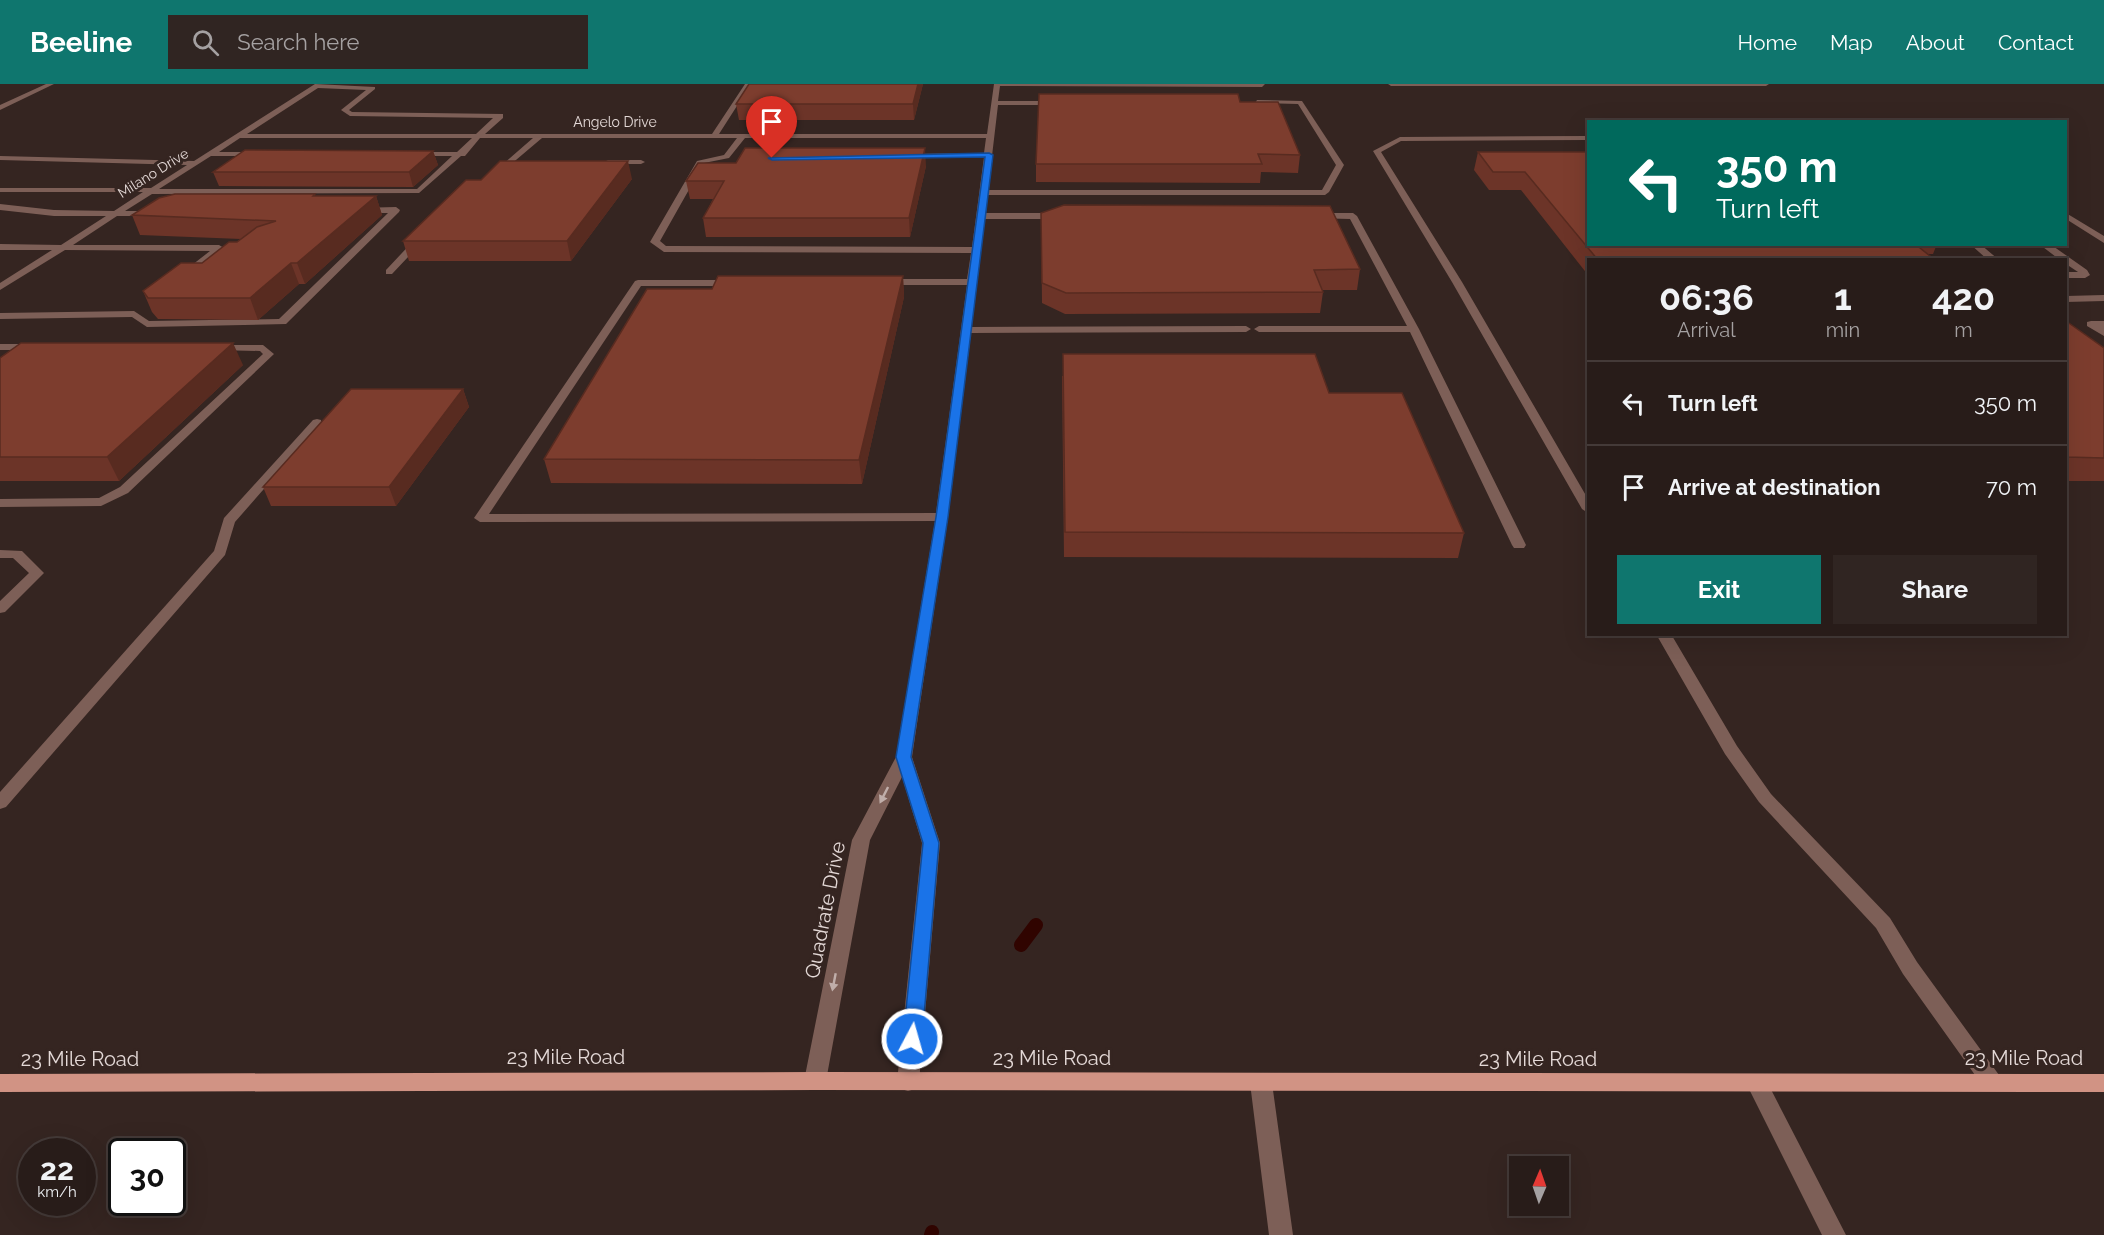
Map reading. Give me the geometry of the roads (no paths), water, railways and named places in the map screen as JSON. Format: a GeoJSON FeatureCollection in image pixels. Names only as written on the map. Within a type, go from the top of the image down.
{"type":"FeatureCollection","features":[{"type":"Feature","properties":{"kind":"main road","name":"23 Mile Road"},"geometry":{"type":"LineString","coordinates":[[0,1083],[815,1081],[2104,1083]]}},
{"type":"Feature","properties":{"kind":"street"},"geometry":{"type":"LineString","coordinates":[[0,108],[51,84]]}},
{"type":"Feature","properties":{"kind":"street"},"geometry":{"type":"LineString","coordinates":[[714,136],[748,84]]}},
{"type":"Feature","properties":{"kind":"street"},"geometry":{"type":"LineString","coordinates":[[998,84],[1262,85]]}},
{"type":"Feature","properties":{"kind":"street","name":"Quadrate Drive"},"geometry":{"type":"LineString","coordinates":[[815,1081],[861,840],[904,757],[942,517],[998,84]]}},
{"type":"Feature","properties":{"kind":"street"},"geometry":{"type":"LineString","coordinates":[[1392,84],[1766,84]]}},
{"type":"Feature","properties":{"kind":"street"},"geometry":{"type":"LineString","coordinates":[[0,190],[419,191],[462,154],[500,116],[350,114],[345,110],[373,88],[318,85]]}},
{"type":"Feature","properties":{"kind":"street","name":"Milano Drive"},"geometry":{"type":"LineString","coordinates":[[0,287],[318,85]]}},
{"type":"Feature","properties":{"kind":"street"},"geometry":{"type":"LineString","coordinates":[[995,103],[1065,102]]}},
{"type":"Feature","properties":{"kind":"street"},"geometry":{"type":"LineString","coordinates":[[984,193],[1324,192],[1340,165],[1300,102],[1253,102]]}},
{"type":"Feature","properties":{"kind":"street","name":"Angelo Drive"},"geometry":{"type":"LineString","coordinates":[[240,136],[991,136]]}},
{"type":"Feature","properties":{"kind":"street"},"geometry":{"type":"LineString","coordinates":[[486,180],[512,162],[540,136]]}},
{"type":"Feature","properties":{"kind":"street"},"geometry":{"type":"LineString","coordinates":[[727,158],[733,153],[742,136]]}},
{"type":"Feature","properties":{"kind":"street"},"geometry":{"type":"LineString","coordinates":[[1587,138],[1400,139],[1377,151],[1457,282],[1587,507]]}},
{"type":"Feature","properties":{"kind":"street"},"geometry":{"type":"LineString","coordinates":[[210,154],[270,154]]}},
{"type":"Feature","properties":{"kind":"street"},"geometry":{"type":"LineString","coordinates":[[402,154],[462,154]]}},
{"type":"Feature","properties":{"kind":"street"},"geometry":{"type":"LineString","coordinates":[[897,156],[989,155]]}},
{"type":"Feature","properties":{"kind":"street"},"geometry":{"type":"LineString","coordinates":[[0,158],[195,163]]}},
{"type":"Feature","properties":{"kind":"street"},"geometry":{"type":"LineString","coordinates":[[738,158],[701,161],[655,242],[664,249],[976,250]]}},
{"type":"Feature","properties":{"kind":"street"},"geometry":{"type":"LineString","coordinates":[[512,162],[524,162]]}},
{"type":"Feature","properties":{"kind":"street"},"geometry":{"type":"LineString","coordinates":[[594,162],[641,162]]}},
{"type":"Feature","properties":{"kind":"street"},"geometry":{"type":"LineString","coordinates":[[0,207],[112,215],[165,212]]}},
{"type":"Feature","properties":{"kind":"street"},"geometry":{"type":"LineString","coordinates":[[134,314],[147,324],[282,322],[396,210],[348,210]]}},
{"type":"Feature","properties":{"kind":"street"},"geometry":{"type":"LineString","coordinates":[[981,216],[1065,216]]}},
{"type":"Feature","properties":{"kind":"street"},"geometry":{"type":"LineString","coordinates":[[1305,216],[1353,216],[1414,329],[1519,545]]}},
{"type":"Feature","properties":{"kind":"street"},"geometry":{"type":"LineString","coordinates":[[2067,217],[2104,240]]}},
{"type":"Feature","properties":{"kind":"street"},"geometry":{"type":"LineString","coordinates":[[389,272],[429,229]]}},
{"type":"Feature","properties":{"kind":"street"},"geometry":{"type":"LineString","coordinates":[[1977,246],[1992,258]]}},
{"type":"Feature","properties":{"kind":"street"},"geometry":{"type":"LineString","coordinates":[[2046,246],[2064,258]]}},
{"type":"Feature","properties":{"kind":"street"},"geometry":{"type":"LineString","coordinates":[[0,247],[219,248],[181,278]]}},
{"type":"Feature","properties":{"kind":"street"},"geometry":{"type":"LineString","coordinates":[[2067,260],[2085,275],[2067,275]]}},
{"type":"Feature","properties":{"kind":"street"},"geometry":{"type":"LineString","coordinates":[[865,282],[972,282]]}},
{"type":"Feature","properties":{"kind":"street"},"geometry":{"type":"LineString","coordinates":[[745,283],[638,283],[480,518],[942,517]]}},
{"type":"Feature","properties":{"kind":"street"},"geometry":{"type":"LineString","coordinates":[[2067,299],[2104,298]]}},
{"type":"Feature","properties":{"kind":"street"},"geometry":{"type":"LineString","coordinates":[[0,316],[134,314],[143,307]]}},
{"type":"Feature","properties":{"kind":"street"},"geometry":{"type":"LineString","coordinates":[[2104,324],[2091,324],[2104,333]]}},
{"type":"Feature","properties":{"kind":"street"},"geometry":{"type":"LineString","coordinates":[[966,330],[1246,329]]}},
{"type":"Feature","properties":{"kind":"street"},"geometry":{"type":"LineString","coordinates":[[1259,329],[1414,329]]}},
{"type":"Feature","properties":{"kind":"street"},"geometry":{"type":"LineString","coordinates":[[0,356],[6,347],[48,347]]}},
{"type":"Feature","properties":{"kind":"street"},"geometry":{"type":"LineString","coordinates":[[0,503],[101,502],[124,490],[269,354],[263,348],[203,347]]}},
{"type":"Feature","properties":{"kind":"street"},"geometry":{"type":"LineString","coordinates":[[0,803],[220,552],[229,521],[317,422]]}},
{"type":"Feature","properties":{"kind":"street"},"geometry":{"type":"LineString","coordinates":[[0,554],[17,554],[38,573],[0,609]]}},
{"type":"Feature","properties":{"kind":"street"},"geometry":{"type":"LineString","coordinates":[[1664,636],[1731,750],[1765,798],[1883,923],[1910,968],[1992,1082]]}},
{"type":"Feature","properties":{"kind":"street","name":"Quadrate Drive"},"geometry":{"type":"LineString","coordinates":[[904,757],[931,843],[908,1082]]}},
{"type":"Feature","properties":{"kind":"street"},"geometry":{"type":"LineString","coordinates":[[1261,1083],[1281,1235]]}},
{"type":"Feature","properties":{"kind":"street"},"geometry":{"type":"LineString","coordinates":[[1758,1083],[1834,1235]]}},
{"type":"Feature","properties":{"kind":"waterway"},"geometry":{"type":"LineString","coordinates":[[1021,945],[1036,925]]}}]}
